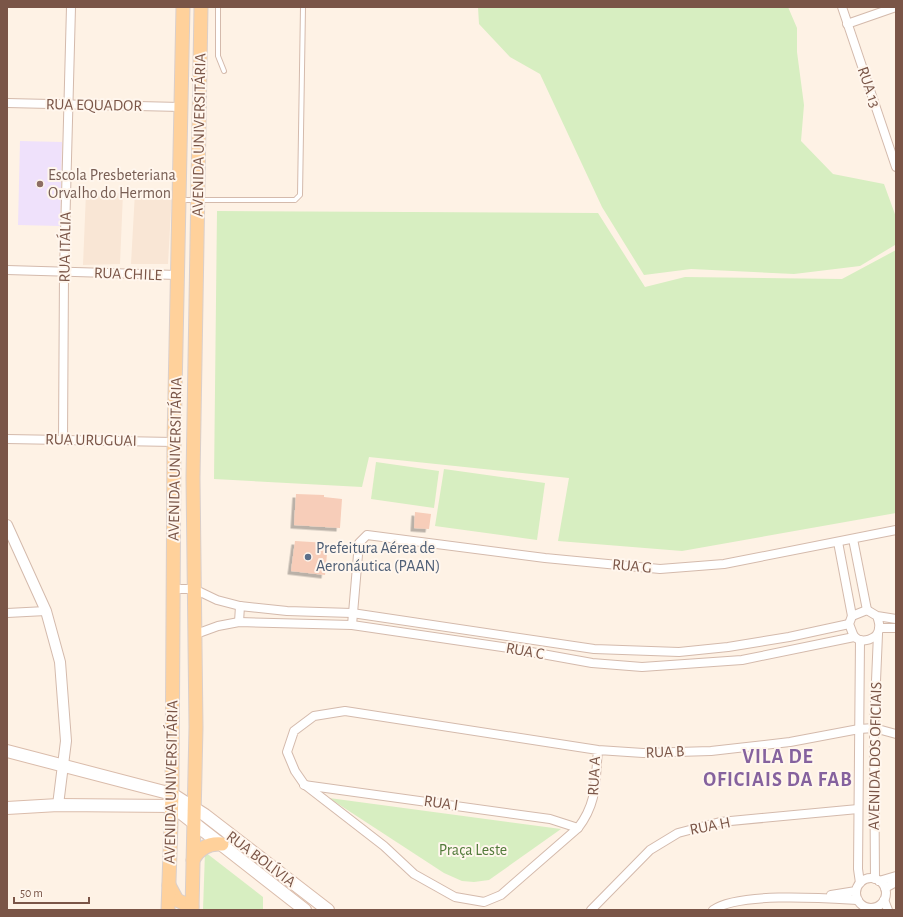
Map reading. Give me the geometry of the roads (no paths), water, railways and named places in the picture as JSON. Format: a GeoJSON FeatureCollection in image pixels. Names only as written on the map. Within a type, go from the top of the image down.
{"type":"FeatureCollection","features":[{"type":"Feature","properties":{"kind":"main road","name":"AVENIDA UNIVERSITÁRIA"},"geometry":{"type":"LineString","coordinates":[[168,910],[172,800],[174,442],[183,7]]}},
{"type":"Feature","properties":{"kind":"main road","name":"AVENIDA UNIVERSITÁRIA"},"geometry":{"type":"LineString","coordinates":[[192,908],[196,727],[193,478],[201,7]]}},
{"type":"Feature","properties":{"kind":"main road"},"geometry":{"type":"LineString","coordinates":[[174,554],[193,554]]}},
{"type":"Feature","properties":{"kind":"main road"},"geometry":{"type":"LineString","coordinates":[[172,726],[185,722],[196,727]]}},
{"type":"Feature","properties":{"kind":"main road"},"geometry":{"type":"LineString","coordinates":[[7,751],[63,765],[172,800]]}},
{"type":"Feature","properties":{"kind":"main road"},"geometry":{"type":"LineString","coordinates":[[7,808],[172,800]]}},
{"type":"Feature","properties":{"kind":"main road","name":"RUA BOLÍVIA"},"geometry":{"type":"LineString","coordinates":[[172,800],[194,808],[328,910]]}},
{"type":"Feature","properties":{"kind":"main road","name":"RUA BOLÍVIA"},"geometry":{"type":"LineString","coordinates":[[172,800],[194,822],[300,908]]}},
{"type":"Feature","properties":{"kind":"main road"},"geometry":{"type":"LineString","coordinates":[[193,860],[198,852],[206,846],[222,844]]}},
{"type":"Feature","properties":{"kind":"main road"},"geometry":{"type":"LineString","coordinates":[[169,885],[177,900],[192,908]]}},
{"type":"Feature","properties":{"kind":"street","name":"RUA ITÁLIA"},"geometry":{"type":"LineString","coordinates":[[63,440],[64,272],[71,7]]}},
{"type":"Feature","properties":{"kind":"street","name":"RUA 13"},"geometry":{"type":"LineString","coordinates":[[842,7],[896,167]]}},
{"type":"Feature","properties":{"kind":"street"},"geometry":{"type":"LineString","coordinates":[[847,24],[896,7]]}},
{"type":"Feature","properties":{"kind":"street","name":"RUA EQUADOR"},"geometry":{"type":"LineString","coordinates":[[7,103],[181,107]]}},
{"type":"Feature","properties":{"kind":"street","name":"RUA CHILE"},"geometry":{"type":"LineString","coordinates":[[7,270],[177,275]]}},
{"type":"Feature","properties":{"kind":"street","name":"RUA URUGUAI"},"geometry":{"type":"LineString","coordinates":[[7,439],[174,442]]}},
{"type":"Feature","properties":{"kind":"street"},"geometry":{"type":"LineString","coordinates":[[7,524],[46,611],[60,662],[66,741],[58,805]]}},
{"type":"Feature","properties":{"kind":"street","name":"RUA G"},"geometry":{"type":"LineString","coordinates":[[352,612],[359,543],[367,534],[545,558],[660,569],[724,564],[896,530]]}},
{"type":"Feature","properties":{"kind":"street"},"geometry":{"type":"LineString","coordinates":[[853,539],[866,610]]}},
{"type":"Feature","properties":{"kind":"street"},"geometry":{"type":"LineString","coordinates":[[838,542],[852,616],[849,624],[857,639],[870,640],[879,631],[896,628]]}},
{"type":"Feature","properties":{"kind":"street"},"geometry":{"type":"LineString","coordinates":[[174,589],[194,589]]}},
{"type":"Feature","properties":{"kind":"street","name":"RUA C"},"geometry":{"type":"LineString","coordinates":[[194,589],[217,600],[240,606],[287,611],[352,612],[511,635],[594,649],[679,652],[728,647],[789,637],[849,624]]}},
{"type":"Feature","properties":{"kind":"street"},"geometry":{"type":"LineString","coordinates":[[239,622],[240,606]]}},
{"type":"Feature","properties":{"kind":"street"},"geometry":{"type":"LineString","coordinates":[[866,610],[877,616],[896,619]]}},
{"type":"Feature","properties":{"kind":"street"},"geometry":{"type":"LineString","coordinates":[[852,616],[866,610]]}},
{"type":"Feature","properties":{"kind":"street"},"geometry":{"type":"LineString","coordinates":[[7,612],[46,611]]}},
{"type":"Feature","properties":{"kind":"street"},"geometry":{"type":"LineString","coordinates":[[286,622],[287,611]]}},
{"type":"Feature","properties":{"kind":"street"},"geometry":{"type":"LineString","coordinates":[[312,612],[312,622]]}},
{"type":"Feature","properties":{"kind":"street"},"geometry":{"type":"LineString","coordinates":[[352,612],[352,625]]}},
{"type":"Feature","properties":{"kind":"street"},"geometry":{"type":"LineString","coordinates":[[877,616],[879,631]]}},
{"type":"Feature","properties":{"kind":"street","name":"RUA C"},"geometry":{"type":"LineString","coordinates":[[196,634],[218,626],[239,622],[312,622],[352,625],[509,648],[592,663],[642,667],[680,666],[742,660],[857,639]]}},
{"type":"Feature","properties":{"kind":"street","name":"AVENIDA DOS OFICIAIS"},"geometry":{"type":"LineString","coordinates":[[877,880],[874,728],[879,631]]}},
{"type":"Feature","properties":{"kind":"street"},"geometry":{"type":"LineString","coordinates":[[509,648],[511,635]]}},
{"type":"Feature","properties":{"kind":"street","name":"AVENIDA DOS OFICIAIS"},"geometry":{"type":"LineString","coordinates":[[857,639],[859,729],[858,887]]}},
{"type":"Feature","properties":{"kind":"street"},"geometry":{"type":"LineString","coordinates":[[679,652],[680,666]]}},
{"type":"Feature","properties":{"kind":"street","name":"RUA A"},"geometry":{"type":"LineString","coordinates":[[345,711],[598,750],[592,804],[587,816],[578,828],[501,895],[484,902],[455,897],[414,874],[384,846],[304,784],[295,771],[287,752],[294,731],[314,716],[345,711]]}},
{"type":"Feature","properties":{"kind":"street","name":"RUA B"},"geometry":{"type":"LineString","coordinates":[[598,750],[643,753],[711,751],[790,742],[859,729],[874,728],[896,734]]}},
{"type":"Feature","properties":{"kind":"street","name":"RUA I"},"geometry":{"type":"LineString","coordinates":[[304,784],[550,819],[578,828]]}},
{"type":"Feature","properties":{"kind":"street","name":"RUA H"},"geometry":{"type":"LineString","coordinates":[[591,910],[650,850],[678,833],[720,822],[858,809]]}},
{"type":"Feature","properties":{"kind":"street"},"geometry":{"type":"LineString","coordinates":[[810,898],[858,887],[867,879],[877,880],[896,876]]}},
{"type":"Feature","properties":{"kind":"street"},"geometry":{"type":"LineString","coordinates":[[877,880],[885,888],[884,900],[888,910]]}},
{"type":"Feature","properties":{"kind":"street"},"geometry":{"type":"LineString","coordinates":[[885,888],[896,882]]}},
{"type":"Feature","properties":{"kind":"street"},"geometry":{"type":"LineString","coordinates":[[858,887],[858,900]]}},
{"type":"Feature","properties":{"kind":"street"},"geometry":{"type":"LineString","coordinates":[[713,910],[720,905],[742,899],[810,898],[858,900],[867,908],[876,907],[884,900]]}},
{"type":"Feature","properties":{"kind":"lane"},"geometry":{"type":"LineString","coordinates":[[218,7],[218,56],[224,71]]}},
{"type":"Feature","properties":{"kind":"lane"},"geometry":{"type":"LineString","coordinates":[[178,200],[296,200],[300,195],[303,7]]}},
{"type":"Feature","properties":{"kind":"place","name":"Escola Presbeteriana Orvalho do Hermon"},"geometry":{"type":"Point","coordinates":[40,184]}},
{"type":"Feature","properties":{"kind":"place","name":"Prefeitura Aérea de Aeronáutica (PAAN)"},"geometry":{"type":"Point","coordinates":[308,557]}},
{"type":"Feature","properties":{"kind":"district","name":"VILA DE OFICIAIS DA FAB"},"geometry":{"type":"Point","coordinates":[778,768]}},
{"type":"Feature","properties":{"kind":"park label","name":"Praça Leste"},"geometry":{"type":"Point","coordinates":[473,850]}}]}
